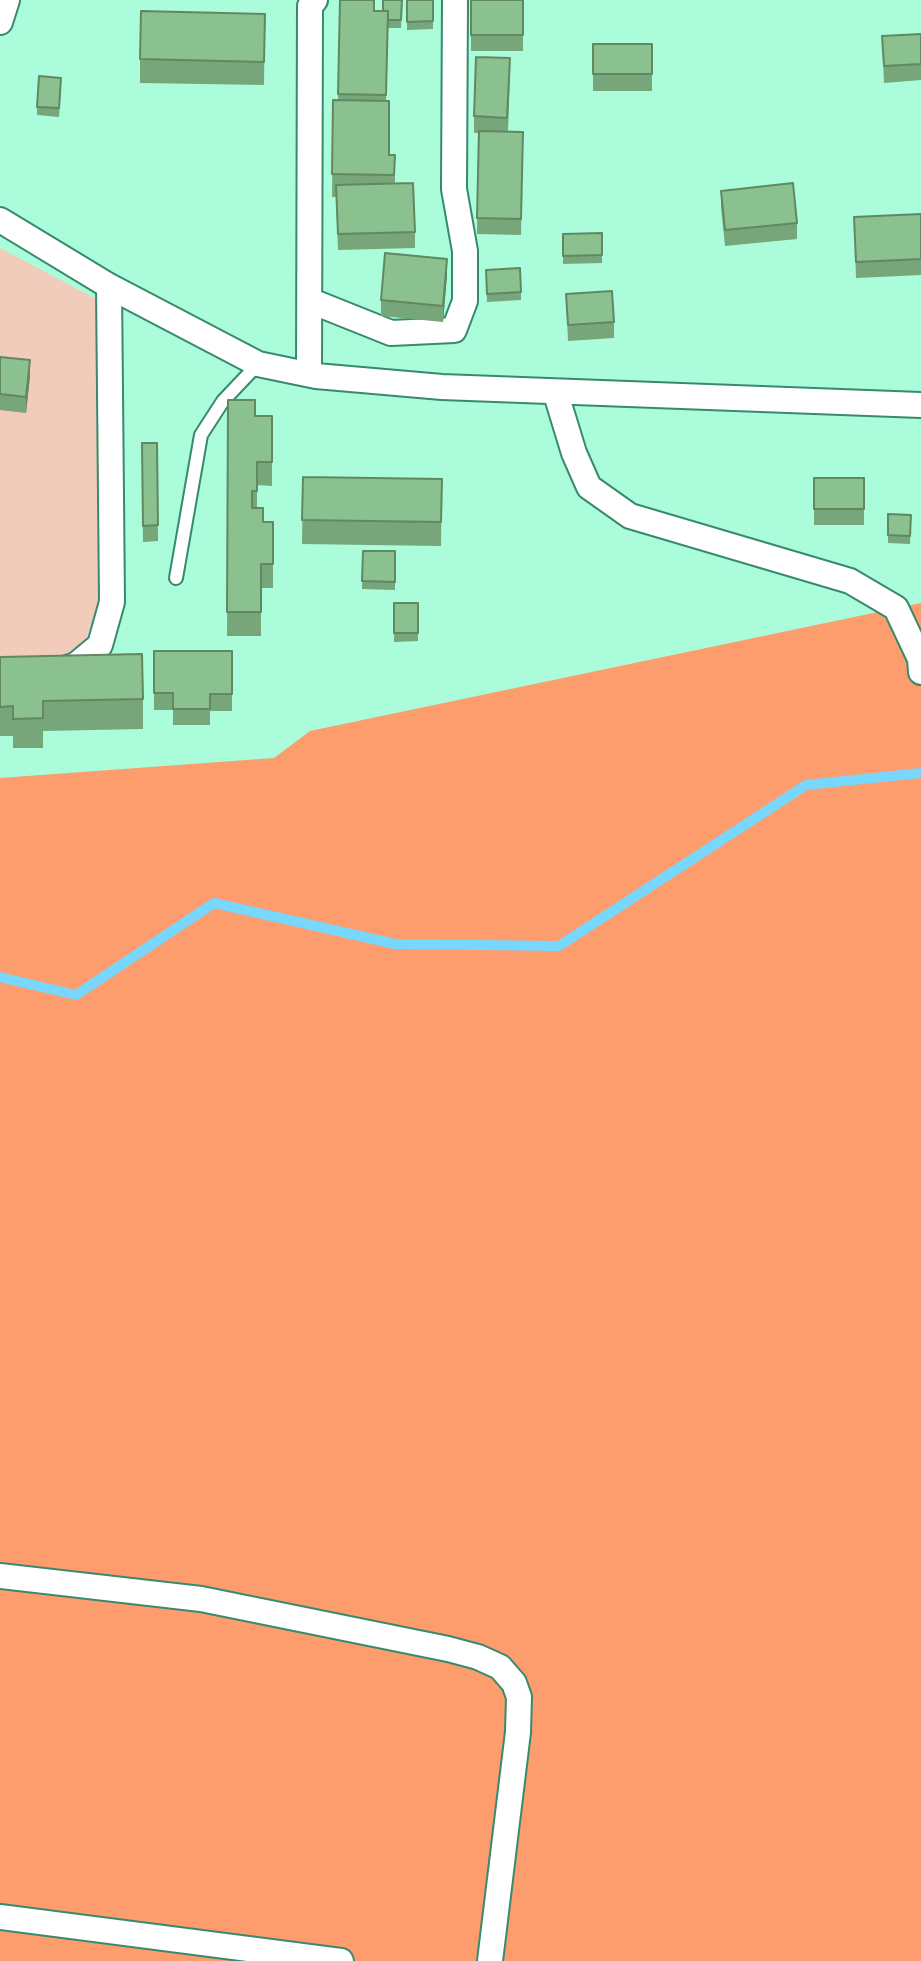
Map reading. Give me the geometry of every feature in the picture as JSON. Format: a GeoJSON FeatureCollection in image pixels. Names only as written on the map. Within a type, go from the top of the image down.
{"type":"FeatureCollection","features":[{"type":"Feature","properties":{"kind":"street"},"geometry":{"type":"LineString","coordinates":[[0,22],[7,0]]}},
{"type":"Feature","properties":{"kind":"street"},"geometry":{"type":"LineString","coordinates":[[309,374],[310,6],[315,0]]}},
{"type":"Feature","properties":{"kind":"street"},"geometry":{"type":"LineString","coordinates":[[311,301],[391,333],[454,330],[465,301],[465,251],[454,189],[455,0]]}},
{"type":"Feature","properties":{"kind":"street"},"geometry":{"type":"LineString","coordinates":[[0,220],[109,286],[258,364],[309,374],[442,387],[556,394],[921,405]]}},
{"type":"Feature","properties":{"kind":"street"},"geometry":{"type":"LineString","coordinates":[[0,678],[36,678],[76,665],[100,645],[112,602],[109,286]]}},
{"type":"Feature","properties":{"kind":"street"},"geometry":{"type":"LineString","coordinates":[[556,394],[574,453],[589,487],[631,516],[850,581],[896,608],[920,659],[921,672]]}},
{"type":"Feature","properties":{"kind":"street"},"geometry":{"type":"LineString","coordinates":[[0,1576],[201,1599],[448,1649],[478,1657],[500,1667],[514,1683],[519,1697],[518,1732],[490,1961]]}},
{"type":"Feature","properties":{"kind":"street"},"geometry":{"type":"LineString","coordinates":[[0,1917],[341,1961]]}},
{"type":"Feature","properties":{"kind":"lane"},"geometry":{"type":"LineString","coordinates":[[176,578],[201,435],[223,401],[258,364]]}},
{"type":"Feature","properties":{"kind":"shaded area"},"geometry":{"type":"Polygon","coordinates":[[[0,248],[104,303],[99,604],[83,647],[49,668],[0,668],[0,248]]]}},
{"type":"Feature","properties":{"kind":"shaded area"},"geometry":{"type":"Polygon","coordinates":[[[921,603],[921,1961],[0,1961],[0,778],[274,758],[310,731],[921,603]]]}},
{"type":"Feature","properties":{"kind":"building"},"geometry":{"type":"Polygon","coordinates":[[[340,0],[374,0],[374,11],[388,11],[386,95],[338,94],[340,0]]]}},
{"type":"Feature","properties":{"kind":"building"},"geometry":{"type":"Polygon","coordinates":[[[383,0],[402,0],[401,20],[388,20],[388,11],[383,11],[383,0]]]}},
{"type":"Feature","properties":{"kind":"building"},"geometry":{"type":"Polygon","coordinates":[[[407,0],[433,0],[433,21],[407,22],[407,0]]]}},
{"type":"Feature","properties":{"kind":"building"},"geometry":{"type":"Polygon","coordinates":[[[471,0],[523,0],[523,35],[471,35],[471,0]]]}},
{"type":"Feature","properties":{"kind":"building"},"geometry":{"type":"Polygon","coordinates":[[[141,11],[265,14],[264,62],[140,59],[141,11]]]}},
{"type":"Feature","properties":{"kind":"building"},"geometry":{"type":"Polygon","coordinates":[[[921,34],[921,64],[884,66],[882,36],[921,34]]]}},
{"type":"Feature","properties":{"kind":"building"},"geometry":{"type":"Polygon","coordinates":[[[593,44],[652,44],[652,74],[593,74],[593,44]]]}},
{"type":"Feature","properties":{"kind":"building"},"geometry":{"type":"Polygon","coordinates":[[[476,57],[510,58],[507,118],[474,116],[476,57]]]}},
{"type":"Feature","properties":{"kind":"building"},"geometry":{"type":"Polygon","coordinates":[[[39,76],[61,78],[59,108],[37,107],[39,76]]]}},
{"type":"Feature","properties":{"kind":"building"},"geometry":{"type":"Polygon","coordinates":[[[333,100],[389,101],[389,155],[395,155],[394,175],[332,174],[333,100]]]}},
{"type":"Feature","properties":{"kind":"building"},"geometry":{"type":"Polygon","coordinates":[[[479,131],[523,132],[521,219],[477,218],[479,131]]]}},
{"type":"Feature","properties":{"kind":"building"},"geometry":{"type":"Polygon","coordinates":[[[413,183],[415,232],[338,234],[336,185],[413,183]]]}},
{"type":"Feature","properties":{"kind":"building"},"geometry":{"type":"Polygon","coordinates":[[[793,183],[797,223],[725,230],[721,191],[793,183]]]}},
{"type":"Feature","properties":{"kind":"building"},"geometry":{"type":"Polygon","coordinates":[[[921,214],[921,259],[856,262],[854,217],[921,214]]]}},
{"type":"Feature","properties":{"kind":"building"},"geometry":{"type":"Polygon","coordinates":[[[602,233],[602,255],[563,256],[563,234],[602,233]]]}},
{"type":"Feature","properties":{"kind":"building"},"geometry":{"type":"Polygon","coordinates":[[[385,253],[447,259],[443,306],[381,300],[385,253]]]}},
{"type":"Feature","properties":{"kind":"building"},"geometry":{"type":"Polygon","coordinates":[[[520,268],[521,292],[487,294],[486,270],[520,268]]]}},
{"type":"Feature","properties":{"kind":"building"},"geometry":{"type":"Polygon","coordinates":[[[612,291],[614,322],[568,325],[566,294],[612,291]]]}},
{"type":"Feature","properties":{"kind":"building"},"geometry":{"type":"Polygon","coordinates":[[[0,357],[30,360],[26,397],[0,394],[0,357]]]}},
{"type":"Feature","properties":{"kind":"building"},"geometry":{"type":"Polygon","coordinates":[[[228,400],[255,400],[255,416],[272,416],[272,462],[257,462],[257,491],[252,491],[252,508],[263,508],[263,522],[273,522],[273,564],[261,564],[261,612],[227,612],[228,400]]]}},
{"type":"Feature","properties":{"kind":"building"},"geometry":{"type":"Polygon","coordinates":[[[142,443],[157,443],[158,525],[143,526],[142,443]]]}},
{"type":"Feature","properties":{"kind":"building"},"geometry":{"type":"Polygon","coordinates":[[[303,477],[442,479],[441,522],[302,520],[303,477]]]}},
{"type":"Feature","properties":{"kind":"building"},"geometry":{"type":"Polygon","coordinates":[[[814,478],[864,478],[864,509],[814,509],[814,478]]]}},
{"type":"Feature","properties":{"kind":"building"},"geometry":{"type":"Polygon","coordinates":[[[888,514],[911,515],[910,536],[888,535],[888,514]]]}},
{"type":"Feature","properties":{"kind":"building"},"geometry":{"type":"Polygon","coordinates":[[[363,551],[395,551],[395,582],[362,581],[363,551]]]}},
{"type":"Feature","properties":{"kind":"building"},"geometry":{"type":"Polygon","coordinates":[[[394,603],[418,603],[418,633],[394,633],[394,603]]]}},
{"type":"Feature","properties":{"kind":"building"},"geometry":{"type":"Polygon","coordinates":[[[154,651],[232,651],[232,694],[210,694],[210,709],[173,709],[173,693],[154,693],[154,651]]]}},
{"type":"Feature","properties":{"kind":"building"},"geometry":{"type":"Polygon","coordinates":[[[142,654],[143,699],[43,701],[43,718],[13,719],[13,706],[0,707],[0,657],[142,654]]]}},
{"type":"Feature","properties":{"kind":"waterway"},"geometry":{"type":"LineString","coordinates":[[0,977],[76,995],[214,903],[395,944],[559,946],[806,785],[921,773]]}}]}
